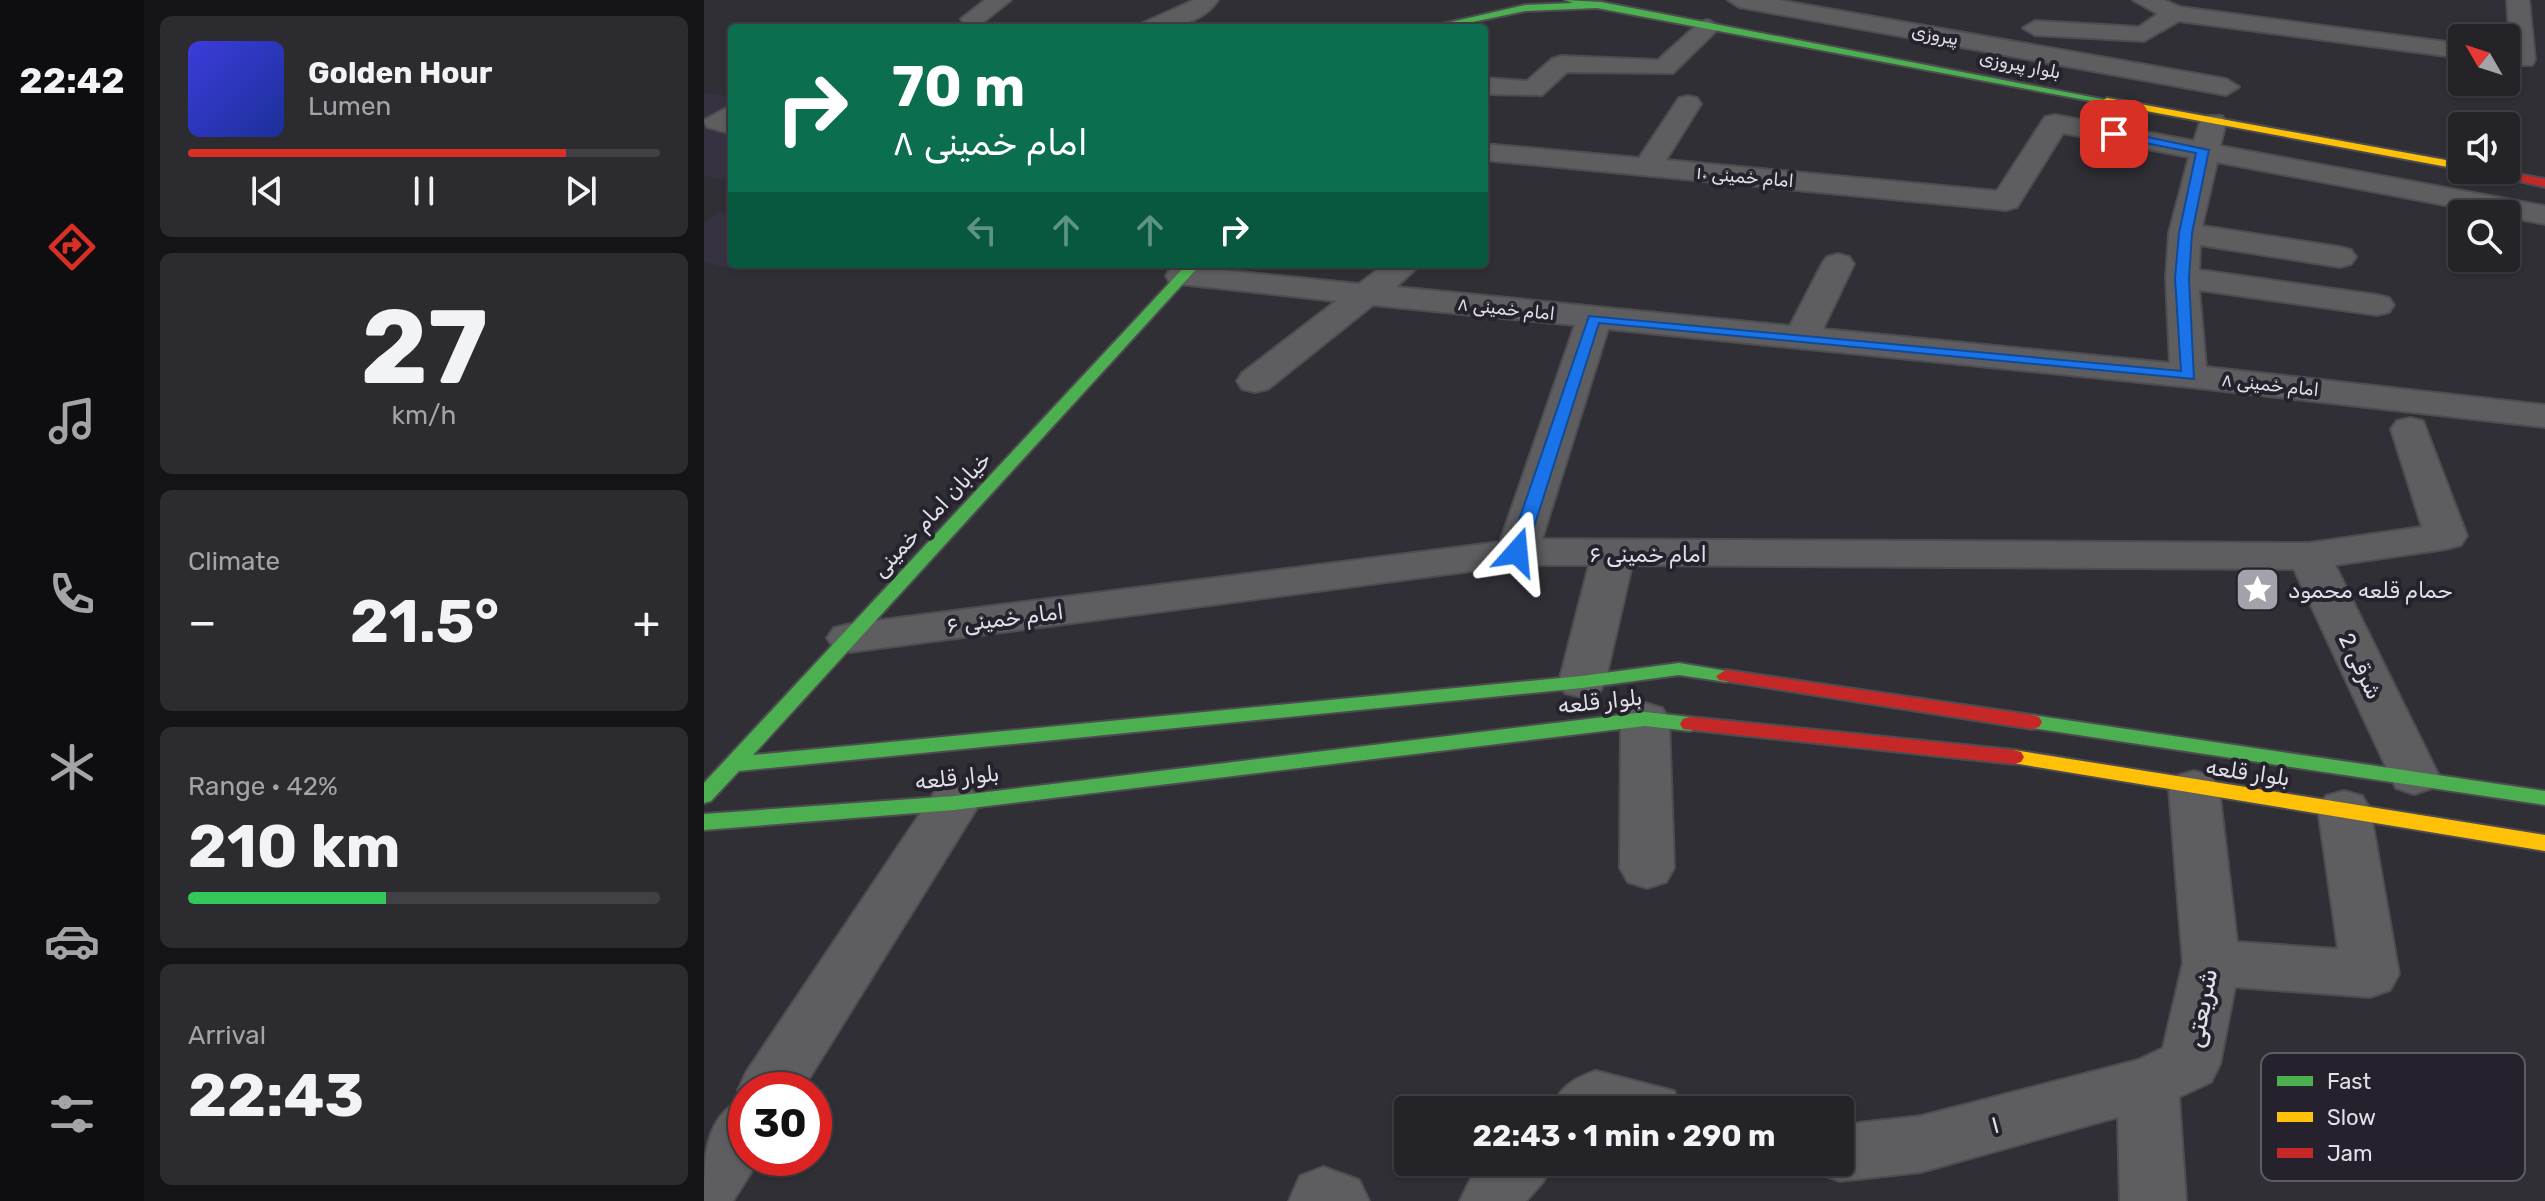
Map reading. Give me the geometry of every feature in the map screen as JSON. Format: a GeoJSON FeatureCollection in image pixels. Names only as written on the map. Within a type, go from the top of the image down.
{"type":"FeatureCollection","features":[{"type":"Feature","properties":{"kind":"main road","name":"بلوار پیروزی"},"geometry":{"type":"LineString","coordinates":[[1570,0],[1616,4],[1708,27],[2222,113],[2448,164]]}},
{"type":"Feature","properties":{"kind":"main road","name":"بلوار پیروزی"},"geometry":{"type":"LineString","coordinates":[[1673,0],[2002,54]]}},
{"type":"Feature","properties":{"kind":"main road"},"geometry":{"type":"LineString","coordinates":[[1429,19],[1525,8],[1616,4]]}},
{"type":"Feature","properties":{"kind":"main road"},"geometry":{"type":"LineString","coordinates":[[2520,178],[2545,183]]}},
{"type":"Feature","properties":{"kind":"main road","name":"خیابان امام خمینی"},"geometry":{"type":"LineString","coordinates":[[704,796],[1188,270]]}},
{"type":"Feature","properties":{"kind":"main road","name":"بلوار قلعه"},"geometry":{"type":"LineString","coordinates":[[734,764],[1582,682],[1679,669],[2414,776],[2545,798]]}},
{"type":"Feature","properties":{"kind":"main road","name":"بلوار قلعه"},"geometry":{"type":"LineString","coordinates":[[704,822],[954,803],[1645,719],[2006,756],[2194,789],[2344,809],[2545,843]]}},
{"type":"Feature","properties":{"kind":"street"},"geometry":{"type":"LineString","coordinates":[[973,19],[1000,0]]}},
{"type":"Feature","properties":{"kind":"street"},"geometry":{"type":"LineString","coordinates":[[1161,24],[1198,9],[1207,0]]}},
{"type":"Feature","properties":{"kind":"street","name":"پیروزی"},"geometry":{"type":"LineString","coordinates":[[1739,0],[2002,54],[2222,113],[2459,200]]}},
{"type":"Feature","properties":{"kind":"street"},"geometry":{"type":"LineString","coordinates":[[2144,0],[2175,13],[2235,30],[2448,50]]}},
{"type":"Feature","properties":{"kind":"street"},"geometry":{"type":"LineString","coordinates":[[2518,0],[2525,60]]}},
{"type":"Feature","properties":{"kind":"street"},"geometry":{"type":"LineString","coordinates":[[2002,54],[2004,26],[2144,34],[2175,13]]}},
{"type":"Feature","properties":{"kind":"street"},"geometry":{"type":"LineString","coordinates":[[1488,86],[1533,89],[1561,64],[1664,68],[1708,27]]}},
{"type":"Feature","properties":{"kind":"street"},"geometry":{"type":"LineString","coordinates":[[2189,376],[2182,278],[2185,233],[2222,113],[2235,30]]}},
{"type":"Feature","properties":{"kind":"street"},"geometry":{"type":"LineString","coordinates":[[1647,167],[1688,104]]}},
{"type":"Feature","properties":{"kind":"street"},"geometry":{"type":"LineString","coordinates":[[704,106],[728,111]]}},
{"type":"Feature","properties":{"kind":"street","name":"امام خمینی ۱۰"},"geometry":{"type":"LineString","coordinates":[[1488,152],[2006,201],[2055,123],[2222,113]]}},
{"type":"Feature","properties":{"kind":"street"},"geometry":{"type":"LineString","coordinates":[[728,114],[717,121],[728,125]]}},
{"type":"Feature","properties":{"kind":"street","name":"پیروزی"},"geometry":{"type":"LineString","coordinates":[[2520,212],[2545,215]]}},
{"type":"Feature","properties":{"kind":"street"},"geometry":{"type":"LineString","coordinates":[[2185,233],[2340,257]]}},
{"type":"Feature","properties":{"kind":"street"},"geometry":{"type":"LineString","coordinates":[[1801,339],[1838,264]]}},
{"type":"Feature","properties":{"kind":"street"},"geometry":{"type":"LineString","coordinates":[[1255,381],[1400,268]]}},
{"type":"Feature","properties":{"kind":"street","name":"امام خمینی ۸"},"geometry":{"type":"LineString","coordinates":[[1188,270],[1590,329],[1801,339],[2189,376],[2545,416]]}},
{"type":"Feature","properties":{"kind":"street"},"geometry":{"type":"LineString","coordinates":[[2182,278],[2377,305]]}},
{"type":"Feature","properties":{"kind":"street"},"geometry":{"type":"LineString","coordinates":[[1517,552],[1590,329],[2545,444]]}},
{"type":"Feature","properties":{"kind":"street","name":"امام خمینی ۶"},"geometry":{"type":"LineString","coordinates":[[850,638],[1517,552],[2309,556],[2446,536],[2410,429]]}},
{"type":"Feature","properties":{"kind":"street"},"geometry":{"type":"LineString","coordinates":[[1582,682],[1613,554]]}},
{"type":"Feature","properties":{"kind":"street","name":"2 شرقی"},"geometry":{"type":"LineString","coordinates":[[2309,556],[2414,776]]}},
{"type":"Feature","properties":{"kind":"street"},"geometry":{"type":"LineString","coordinates":[[1645,719],[1647,868]]}},
{"type":"Feature","properties":{"kind":"street","name":"شریعتی"},"geometry":{"type":"LineString","coordinates":[[2148,1083],[2190,1064],[2211,963],[2194,789]]}},
{"type":"Feature","properties":{"kind":"street"},"geometry":{"type":"LineString","coordinates":[[781,1072],[954,803]]}},
{"type":"Feature","properties":{"kind":"street"},"geometry":{"type":"LineString","coordinates":[[2211,963],[2370,974],[2344,809]]}},
{"type":"Feature","properties":{"kind":"street"},"geometry":{"type":"LineString","coordinates":[[2148,1083],[2153,1201]]}},
{"type":"Feature","properties":{"kind":"street","name":"۱"},"geometry":{"type":"LineString","coordinates":[[1854,1151],[1921,1144],[2148,1083]]}},
{"type":"Feature","properties":{"kind":"street"},"geometry":{"type":"LineString","coordinates":[[704,1190],[728,1153]]}},
{"type":"Feature","properties":{"kind":"street"},"geometry":{"type":"LineString","coordinates":[[1493,1201],[1506,1176]]}},
{"type":"Feature","properties":{"kind":"shaded area"},"geometry":{"type":"Polygon","coordinates":[[[704,92],[728,97],[728,180],[704,176],[704,92]]]}},
{"type":"Feature","properties":{"kind":"shaded area"},"geometry":{"type":"Polygon","coordinates":[[[721,212],[728,214],[728,268],[746,268],[738,271],[704,262],[704,223],[721,212]]]}},
{"type":"Feature","properties":{"kind":"traffic: fast"},"geometry":{"type":"LineString","coordinates":[[1570,0],[2107,101]]}},
{"type":"Feature","properties":{"kind":"traffic: fast"},"geometry":{"type":"LineString","coordinates":[[1449,24],[1525,8],[1601,5]]}},
{"type":"Feature","properties":{"kind":"traffic: fast"},"geometry":{"type":"LineString","coordinates":[[704,796],[1190,268]]}},
{"type":"Feature","properties":{"kind":"traffic: fast"},"geometry":{"type":"LineString","coordinates":[[734,764],[1582,682],[1679,669],[1726,676]]}},
{"type":"Feature","properties":{"kind":"traffic: fast"},"geometry":{"type":"LineString","coordinates":[[704,822],[954,803],[1645,719],[1690,724]]}},
{"type":"Feature","properties":{"kind":"traffic: fast"},"geometry":{"type":"LineString","coordinates":[[2032,722],[2545,798]]}},
{"type":"Feature","properties":{"kind":"traffic: slow"},"geometry":{"type":"LineString","coordinates":[[2107,101],[2448,164]]}},
{"type":"Feature","properties":{"kind":"traffic: slow"},"geometry":{"type":"LineString","coordinates":[[2014,757],[2545,843]]}},
{"type":"Feature","properties":{"kind":"traffic: jam"},"geometry":{"type":"LineString","coordinates":[[2520,178],[2545,183]]}},
{"type":"Feature","properties":{"kind":"traffic: jam"},"geometry":{"type":"LineString","coordinates":[[1726,676],[2032,722]]}},
{"type":"Feature","properties":{"kind":"traffic: jam"},"geometry":{"type":"LineString","coordinates":[[1690,724],[2014,757]]}},
{"type":"Feature","properties":{"kind":"place","name":"حمام قلعه محمود"},"geometry":{"type":"Point","coordinates":[2257,590]}},
{"type":"Feature","properties":{"kind":"route"},"geometry":{"type":"LineString","coordinates":[[1517,552],[1594,319],[2189,376],[2182,278],[2185,233],[2203,150],[2114,134]]}}]}
